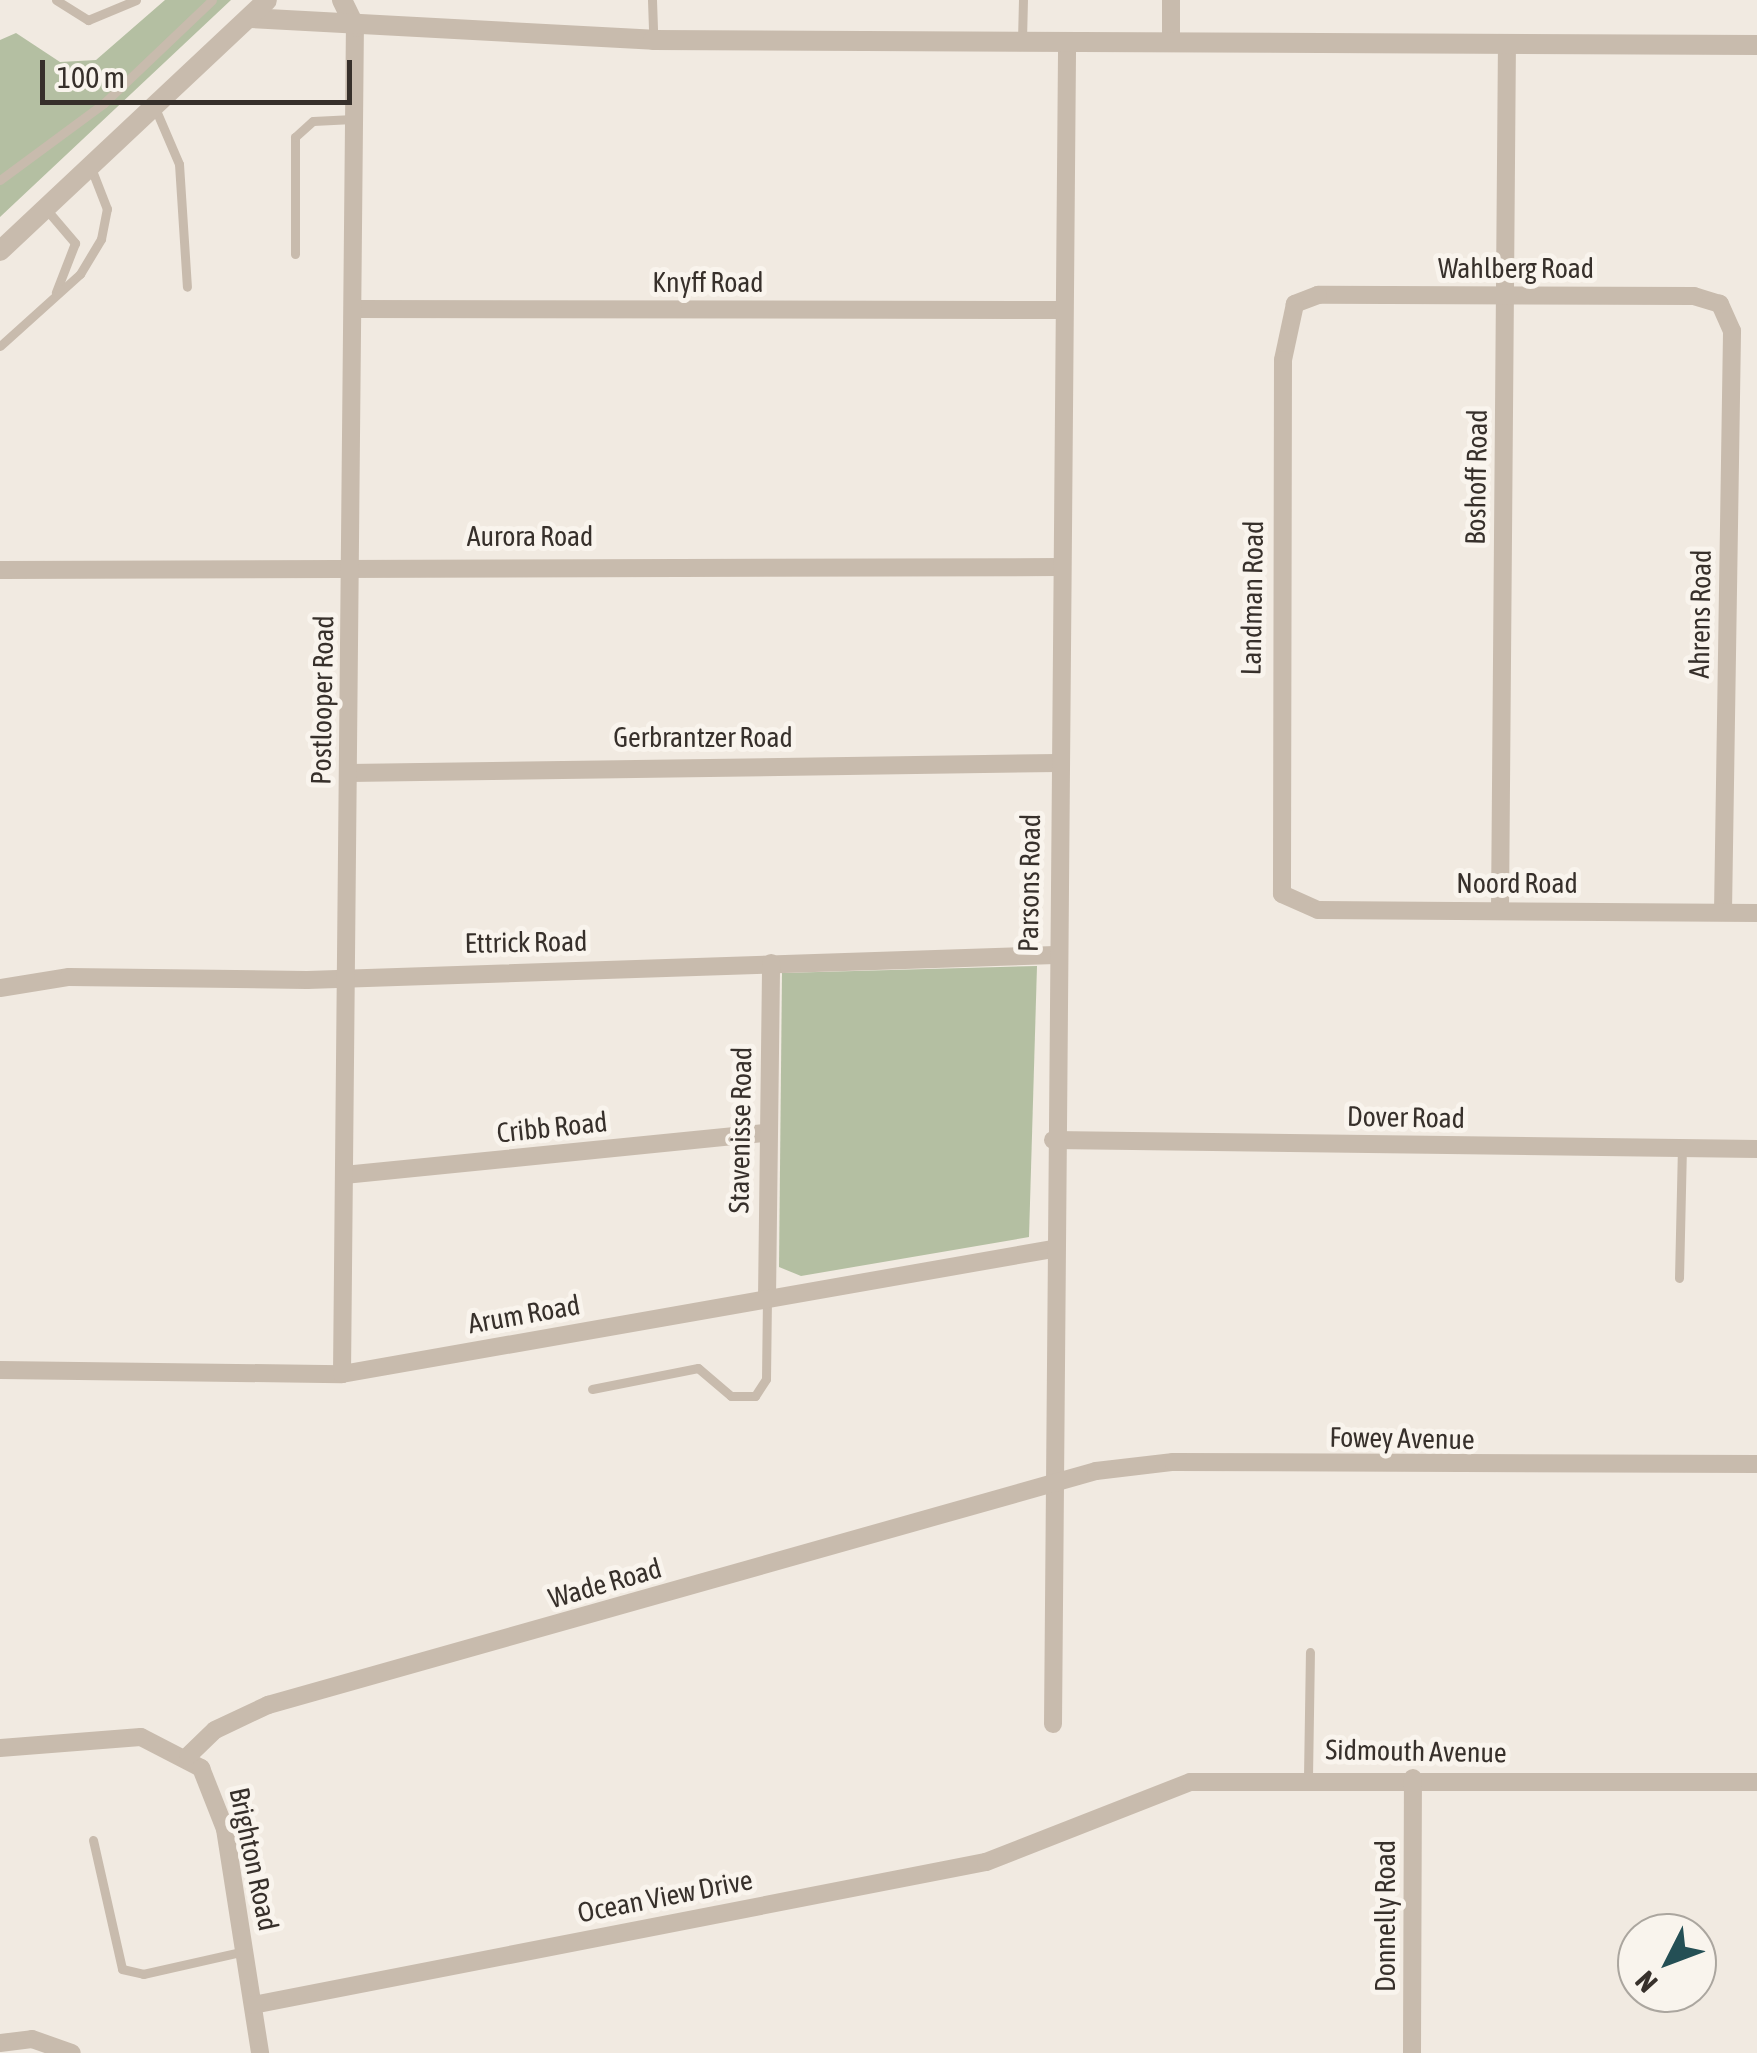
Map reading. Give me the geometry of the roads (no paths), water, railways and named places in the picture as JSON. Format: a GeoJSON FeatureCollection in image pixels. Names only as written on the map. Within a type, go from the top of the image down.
{"type":"FeatureCollection","features":[{"type":"Feature","properties":{"kind":"street"},"geometry":{"type":"LineString","coordinates":[[0,251],[267,0]]}},
{"type":"Feature","properties":{"kind":"street"},"geometry":{"type":"LineString","coordinates":[[342,0],[355,27]]}},
{"type":"Feature","properties":{"kind":"street"},"geometry":{"type":"LineString","coordinates":[[1171,0],[1171,43]]}},
{"type":"Feature","properties":{"kind":"street"},"geometry":{"type":"LineString","coordinates":[[250,18],[355,27],[653,40],[1757,45]]}},
{"type":"Feature","properties":{"kind":"street","name":"Postlooper Road"},"geometry":{"type":"LineString","coordinates":[[342,1374],[355,27]]}},
{"type":"Feature","properties":{"kind":"street","name":"Parsons Road"},"geometry":{"type":"LineString","coordinates":[[1053,1724],[1049,1483],[1067,43]]}},
{"type":"Feature","properties":{"kind":"street","name":"Boshoff Road"},"geometry":{"type":"LineString","coordinates":[[1500,910],[1507,44]]}},
{"type":"Feature","properties":{"kind":"street","name":"Wahlberg Road"},"geometry":{"type":"LineString","coordinates":[[1295,304],[1318,295],[1708,297],[1729,317]]}},
{"type":"Feature","properties":{"kind":"street","name":"Landman Road"},"geometry":{"type":"LineString","coordinates":[[1282,894],[1283,379],[1295,304]]}},
{"type":"Feature","properties":{"kind":"street","name":"Knyff Road"},"geometry":{"type":"LineString","coordinates":[[353,309],[1064,310]]}},
{"type":"Feature","properties":{"kind":"street","name":"Ahrens Road"},"geometry":{"type":"LineString","coordinates":[[1723,912],[1729,317]]}},
{"type":"Feature","properties":{"kind":"street","name":"Aurora Road"},"geometry":{"type":"LineString","coordinates":[[0,570],[352,565],[1060,567]]}},
{"type":"Feature","properties":{"kind":"street","name":"Gerbrantzer Road"},"geometry":{"type":"LineString","coordinates":[[348,773],[1058,763]]}},
{"type":"Feature","properties":{"kind":"street","name":"Noord Road"},"geometry":{"type":"LineString","coordinates":[[1282,894],[1318,910],[1757,913]]}},
{"type":"Feature","properties":{"kind":"street","name":"Ettrick Road"},"geometry":{"type":"LineString","coordinates":[[0,988],[69,977],[348,975],[1056,954]]}},
{"type":"Feature","properties":{"kind":"street","name":"Stavenisse Road"},"geometry":{"type":"LineString","coordinates":[[766,1298],[765,1133],[771,963]]}},
{"type":"Feature","properties":{"kind":"street","name":"Cribb Road"},"geometry":{"type":"LineString","coordinates":[[344,1175],[765,1133]]}},
{"type":"Feature","properties":{"kind":"street","name":"Dover Road"},"geometry":{"type":"LineString","coordinates":[[1053,1140],[1757,1148]]}},
{"type":"Feature","properties":{"kind":"street","name":"Arum Road"},"geometry":{"type":"LineString","coordinates":[[0,1370],[342,1374],[1052,1249]]}},
{"type":"Feature","properties":{"kind":"street","name":"Fowey Avenue"},"geometry":{"type":"LineString","coordinates":[[1049,1483],[1172,1462],[1757,1464]]}},
{"type":"Feature","properties":{"kind":"street","name":"Wade Road"},"geometry":{"type":"LineString","coordinates":[[188,1756],[214,1730],[268,1706],[1049,1483]]}},
{"type":"Feature","properties":{"kind":"street"},"geometry":{"type":"LineString","coordinates":[[0,1748],[113,1736],[188,1756]]}},
{"type":"Feature","properties":{"kind":"street","name":"Brighton Road"},"geometry":{"type":"LineString","coordinates":[[188,1756],[218,1800],[260,2053]]}},
{"type":"Feature","properties":{"kind":"street","name":"Sidmouth Avenue"},"geometry":{"type":"LineString","coordinates":[[1081,1821],[1190,1782],[1308,1777],[1757,1782]]}},
{"type":"Feature","properties":{"kind":"street","name":"Donnelly Road"},"geometry":{"type":"LineString","coordinates":[[1412,2053],[1413,1778]]}},
{"type":"Feature","properties":{"kind":"street","name":"Ocean View Drive"},"geometry":{"type":"LineString","coordinates":[[252,2005],[986,1862],[1081,1821]]}},
{"type":"Feature","properties":{"kind":"street"},"geometry":{"type":"LineString","coordinates":[[0,2043],[32,2039],[72,2053]]}},
{"type":"Feature","properties":{"kind":"lane"},"geometry":{"type":"LineString","coordinates":[[56,0],[88,20],[136,0]]}},
{"type":"Feature","properties":{"kind":"lane"},"geometry":{"type":"LineString","coordinates":[[0,180],[104,103],[212,0]]}},
{"type":"Feature","properties":{"kind":"lane"},"geometry":{"type":"LineString","coordinates":[[652,0],[653,40]]}},
{"type":"Feature","properties":{"kind":"lane"},"geometry":{"type":"LineString","coordinates":[[1022,43],[1023,0]]}},
{"type":"Feature","properties":{"kind":"lane"},"geometry":{"type":"LineString","coordinates":[[154,108],[176,149],[186,287]]}},
{"type":"Feature","properties":{"kind":"lane"},"geometry":{"type":"LineString","coordinates":[[294,254],[295,137],[313,121],[354,119]]}},
{"type":"Feature","properties":{"kind":"lane"},"geometry":{"type":"LineString","coordinates":[[0,346],[80,274],[107,223],[91,168]]}},
{"type":"Feature","properties":{"kind":"lane"},"geometry":{"type":"LineString","coordinates":[[46,208],[75,243],[52,299]]}},
{"type":"Feature","properties":{"kind":"lane"},"geometry":{"type":"LineString","coordinates":[[1679,1278],[1682,1148]]}},
{"type":"Feature","properties":{"kind":"lane"},"geometry":{"type":"LineString","coordinates":[[592,1389],[698,1368],[731,1396],[755,1396],[766,1380],[766,1298]]}},
{"type":"Feature","properties":{"kind":"lane"},"geometry":{"type":"LineString","coordinates":[[1308,1777],[1310,1652]]}},
{"type":"Feature","properties":{"kind":"lane"},"geometry":{"type":"LineString","coordinates":[[92,1840],[122,1968],[143,1974],[245,1951]]}}]}
